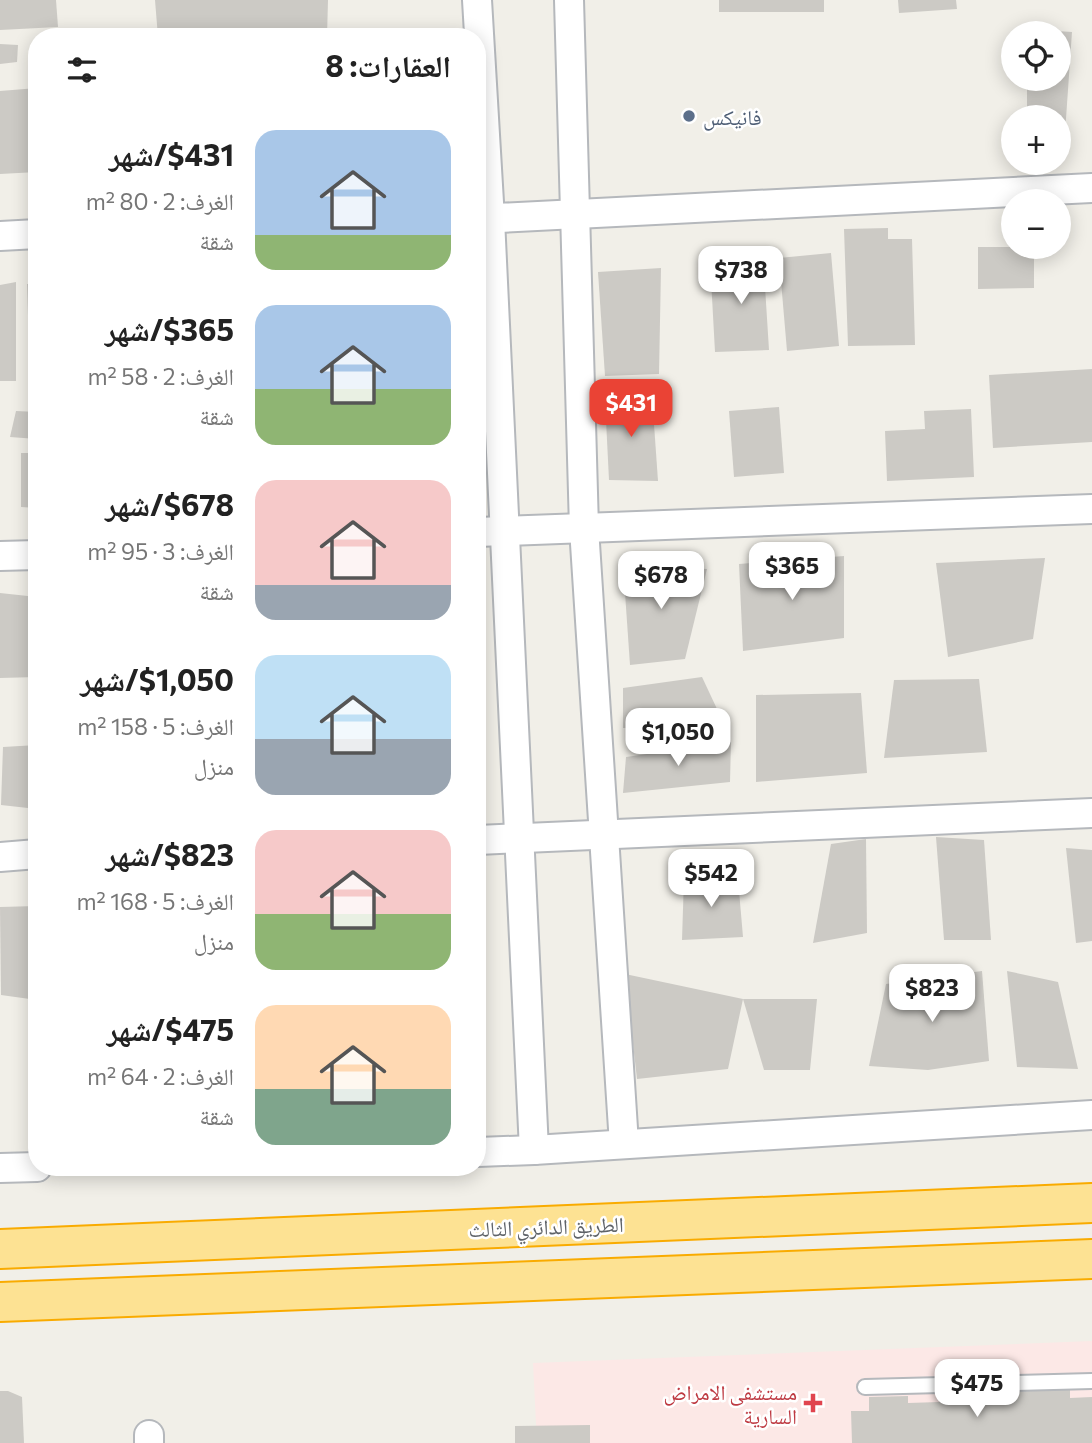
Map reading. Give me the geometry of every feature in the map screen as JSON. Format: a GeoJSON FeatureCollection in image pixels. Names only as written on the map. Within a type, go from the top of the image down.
{"type":"FeatureCollection","features":[{"type":"Feature","properties":{"kind":"highway","name":"الطريق الدائري الثالث"},"geometry":{"type":"LineString","coordinates":[[0,1249],[1092,1203]]}},
{"type":"Feature","properties":{"kind":"highway"},"geometry":{"type":"LineString","coordinates":[[0,1302],[1092,1259]]}},
{"type":"Feature","properties":{"kind":"street"},"geometry":{"type":"LineString","coordinates":[[477,0],[478,28]]}},
{"type":"Feature","properties":{"kind":"street"},"geometry":{"type":"LineString","coordinates":[[569,0],[584,527],[624,1144]]}},
{"type":"Feature","properties":{"kind":"street"},"geometry":{"type":"LineString","coordinates":[[486,219],[1092,188]]}},
{"type":"Feature","properties":{"kind":"street"},"geometry":{"type":"LineString","coordinates":[[0,236],[28,234]]}},
{"type":"Feature","properties":{"kind":"street"},"geometry":{"type":"LineString","coordinates":[[486,308],[491,531],[520,839],[534,1150]]}},
{"type":"Feature","properties":{"kind":"street"},"geometry":{"type":"LineString","coordinates":[[491,531],[1092,509]]}},
{"type":"Feature","properties":{"kind":"street"},"geometry":{"type":"LineString","coordinates":[[0,556],[28,555]]}},
{"type":"Feature","properties":{"kind":"street"},"geometry":{"type":"LineString","coordinates":[[486,840],[1092,813]]}},
{"type":"Feature","properties":{"kind":"street"},"geometry":{"type":"LineString","coordinates":[[0,856],[28,855]]}},
{"type":"Feature","properties":{"kind":"street"},"geometry":{"type":"LineString","coordinates":[[486,1152],[1092,1115]]}},
{"type":"Feature","properties":{"kind":"street"},"geometry":{"type":"LineString","coordinates":[[0,1168],[28,1167]]}},
{"type":"Feature","properties":{"kind":"lane"},"geometry":{"type":"LineString","coordinates":[[865,1387],[1092,1381]]}},
{"type":"Feature","properties":{"kind":"shaded area","name":"مستشفى الامراض السارية"},"geometry":{"type":"Polygon","coordinates":[[[1092,1341],[1092,1443],[537,1443],[533,1363],[1092,1341]]]}},
{"type":"Feature","properties":{"kind":"building"},"geometry":{"type":"Polygon","coordinates":[[[0,0],[56,0],[58,27],[0,30],[0,0]]]}},
{"type":"Feature","properties":{"kind":"building"},"geometry":{"type":"Polygon","coordinates":[[[155,0],[328,0],[327,28],[157,28],[155,0]]]}},
{"type":"Feature","properties":{"kind":"building"},"geometry":{"type":"Polygon","coordinates":[[[719,0],[824,0],[824,12],[719,12],[719,0]]]}},
{"type":"Feature","properties":{"kind":"building"},"geometry":{"type":"Polygon","coordinates":[[[898,0],[956,0],[957,9],[899,13],[898,0]]]}},
{"type":"Feature","properties":{"kind":"building"},"geometry":{"type":"Polygon","coordinates":[[[0,44],[18,45],[17,62],[0,64],[0,44]]]}},
{"type":"Feature","properties":{"kind":"building"},"geometry":{"type":"Polygon","coordinates":[[[28,89],[28,172],[0,174],[0,91],[28,89]]]}},
{"type":"Feature","properties":{"kind":"building"},"geometry":{"type":"Polygon","coordinates":[[[1027,91],[1068,91],[1067,105],[1027,105],[1027,91]]]}},
{"type":"Feature","properties":{"kind":"building"},"geometry":{"type":"Polygon","coordinates":[[[888,228],[888,239],[912,239],[915,345],[848,346],[844,229],[888,228]]]}},
{"type":"Feature","properties":{"kind":"building"},"geometry":{"type":"Polygon","coordinates":[[[978,247],[1001,247],[1001,259],[1034,259],[1034,288],[978,289],[978,247]]]}},
{"type":"Feature","properties":{"kind":"building"},"geometry":{"type":"Polygon","coordinates":[[[726,253],[763,255],[769,350],[715,352],[711,279],[728,279],[726,253]]]}},
{"type":"Feature","properties":{"kind":"building"},"geometry":{"type":"Polygon","coordinates":[[[831,253],[839,346],[787,351],[779,258],[831,253]]]}},
{"type":"Feature","properties":{"kind":"building"},"geometry":{"type":"Polygon","coordinates":[[[661,268],[659,374],[605,376],[598,272],[661,268]]]}},
{"type":"Feature","properties":{"kind":"building"},"geometry":{"type":"Polygon","coordinates":[[[16,282],[16,381],[0,381],[0,285],[16,282]]]}},
{"type":"Feature","properties":{"kind":"building"},"geometry":{"type":"Polygon","coordinates":[[[1092,369],[1092,442],[993,448],[989,375],[1092,369]]]}},
{"type":"Feature","properties":{"kind":"building"},"geometry":{"type":"Polygon","coordinates":[[[652,396],[658,481],[609,480],[605,400],[652,396]]]}},
{"type":"Feature","properties":{"kind":"building"},"geometry":{"type":"Polygon","coordinates":[[[779,407],[784,473],[734,477],[729,411],[779,407]]]}},
{"type":"Feature","properties":{"kind":"building"},"geometry":{"type":"Polygon","coordinates":[[[971,409],[974,477],[887,481],[885,431],[925,429],[924,411],[971,409]]]}},
{"type":"Feature","properties":{"kind":"building"},"geometry":{"type":"Polygon","coordinates":[[[16,411],[28,412],[28,438],[10,437],[16,411]]]}},
{"type":"Feature","properties":{"kind":"building"},"geometry":{"type":"Polygon","coordinates":[[[21,453],[28,453],[28,507],[21,507],[21,453]]]}},
{"type":"Feature","properties":{"kind":"building"},"geometry":{"type":"Polygon","coordinates":[[[844,556],[844,638],[743,651],[739,564],[844,556]]]}},
{"type":"Feature","properties":{"kind":"building"},"geometry":{"type":"Polygon","coordinates":[[[1045,558],[1033,639],[948,657],[936,563],[1045,558]]]}},
{"type":"Feature","properties":{"kind":"building"},"geometry":{"type":"Polygon","coordinates":[[[623,564],[707,569],[685,659],[630,665],[623,564]]]}},
{"type":"Feature","properties":{"kind":"building"},"geometry":{"type":"Polygon","coordinates":[[[0,593],[28,596],[28,677],[0,678],[0,593]]]}},
{"type":"Feature","properties":{"kind":"building"},"geometry":{"type":"Polygon","coordinates":[[[702,677],[725,726],[623,728],[623,688],[702,677]]]}},
{"type":"Feature","properties":{"kind":"building"},"geometry":{"type":"Polygon","coordinates":[[[979,679],[987,752],[884,758],[894,680],[979,679]]]}},
{"type":"Feature","properties":{"kind":"building"},"geometry":{"type":"Polygon","coordinates":[[[861,693],[867,773],[756,782],[756,695],[861,693]]]}},
{"type":"Feature","properties":{"kind":"building"},"geometry":{"type":"Polygon","coordinates":[[[731,742],[730,782],[623,793],[626,757],[731,742]]]}},
{"type":"Feature","properties":{"kind":"building"},"geometry":{"type":"Polygon","coordinates":[[[28,746],[28,808],[1,805],[3,747],[28,746]]]}},
{"type":"Feature","properties":{"kind":"building"},"geometry":{"type":"Polygon","coordinates":[[[936,837],[984,840],[991,940],[944,940],[936,837]]]}},
{"type":"Feature","properties":{"kind":"building"},"geometry":{"type":"Polygon","coordinates":[[[866,839],[867,933],[813,943],[831,844],[866,839]]]}},
{"type":"Feature","properties":{"kind":"building"},"geometry":{"type":"Polygon","coordinates":[[[1066,848],[1092,850],[1092,941],[1076,943],[1066,848]]]}},
{"type":"Feature","properties":{"kind":"building"},"geometry":{"type":"Polygon","coordinates":[[[684,878],[738,879],[743,937],[682,940],[684,878]]]}},
{"type":"Feature","properties":{"kind":"building"},"geometry":{"type":"Polygon","coordinates":[[[28,906],[28,999],[1,995],[0,907],[28,906]]]}},
{"type":"Feature","properties":{"kind":"building"},"geometry":{"type":"Polygon","coordinates":[[[982,971],[989,1061],[928,1070],[869,1066],[886,984],[982,971]]]}},
{"type":"Feature","properties":{"kind":"building"},"geometry":{"type":"Polygon","coordinates":[[[1007,971],[1058,982],[1078,1069],[1017,1067],[1007,971]]]}},
{"type":"Feature","properties":{"kind":"building"},"geometry":{"type":"Polygon","coordinates":[[[625,974],[743,999],[728,1069],[637,1079],[625,974]]]}},
{"type":"Feature","properties":{"kind":"building"},"geometry":{"type":"Polygon","coordinates":[[[743,999],[817,999],[810,1070],[764,1070],[743,999]]]}},
{"type":"Feature","properties":{"kind":"building"},"geometry":{"type":"Polygon","coordinates":[[[1070,1389],[1070,1398],[1092,1397],[1092,1443],[852,1443],[851,1411],[869,1411],[869,1397],[908,1396],[908,1403],[939,1402],[938,1394],[1070,1389]]]}},
{"type":"Feature","properties":{"kind":"building"},"geometry":{"type":"Polygon","coordinates":[[[0,1391],[8,1391],[22,1397],[24,1443],[0,1443],[0,1391]]]}},
{"type":"Feature","properties":{"kind":"building"},"geometry":{"type":"Polygon","coordinates":[[[590,1425],[590,1443],[515,1443],[515,1426],[590,1425]]]}},
{"type":"Feature","properties":{"kind":"place","name":"فانيكس"},"geometry":{"type":"Point","coordinates":[689,116]}},
{"type":"Feature","properties":{"kind":"place","name":"مستشفى الامراض السارية"},"geometry":{"type":"Point","coordinates":[813,1403]}}]}
